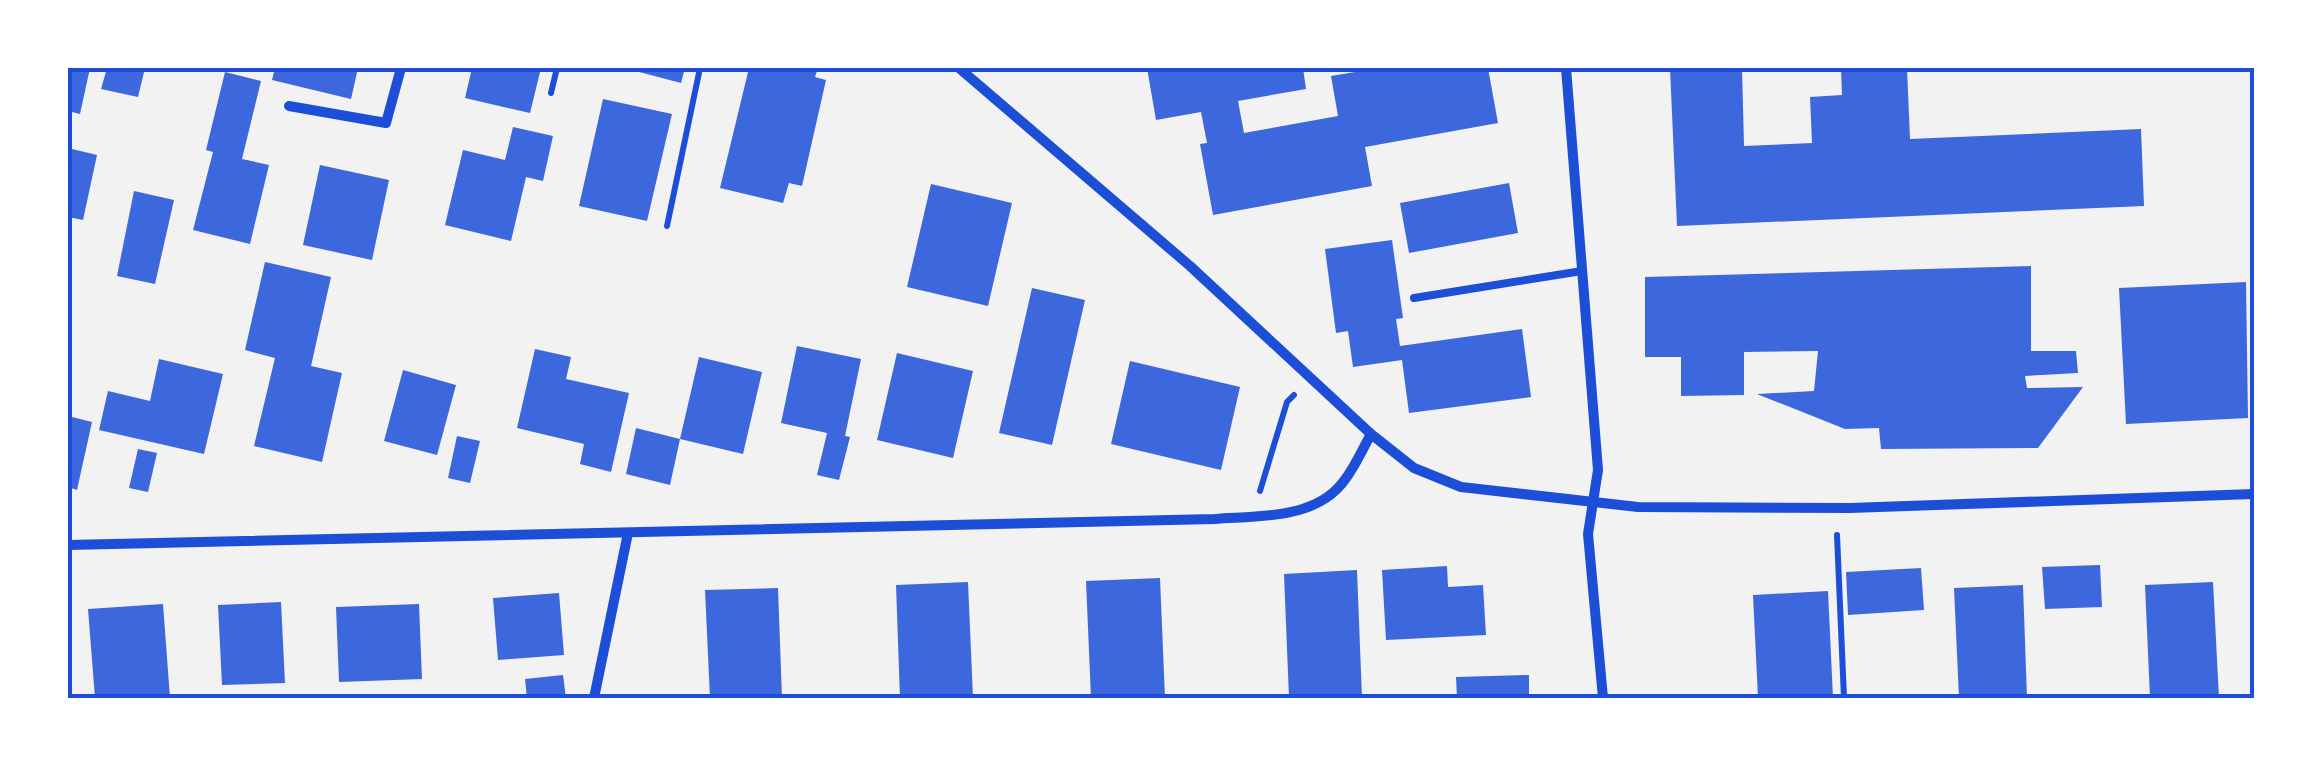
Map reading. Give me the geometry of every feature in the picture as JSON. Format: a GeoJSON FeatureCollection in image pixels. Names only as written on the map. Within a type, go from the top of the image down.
{"type":"FeatureCollection","features":[{"type":"Feature","properties":{"kind":"street"},"geometry":{"type":"LineString","coordinates":[[289,106],[386,124],[401,68]]}},
{"type":"Feature","properties":{"kind":"street"},"geometry":{"type":"LineString","coordinates":[[958,68],[1311,376],[1372,434],[1414,468],[1461,487],[1594,504],[1836,508],[2254,494]]}},
{"type":"Feature","properties":{"kind":"street"},"geometry":{"type":"LineString","coordinates":[[1566,68],[1598,470],[1588,534],[1603,698]]}},
{"type":"Feature","properties":{"kind":"street"},"geometry":{"type":"LineString","coordinates":[[68,545],[1256,516],[1298,511],[1322,501],[1340,486],[1372,434]]}},
{"type":"Feature","properties":{"kind":"street"},"geometry":{"type":"LineString","coordinates":[[594,698],[628,533]]}},
{"type":"Feature","properties":{"kind":"lane"},"geometry":{"type":"LineString","coordinates":[[1414,298],[1582,271]]}},
{"type":"Feature","properties":{"kind":"path"},"geometry":{"type":"LineString","coordinates":[[551,93],[557,68]]}},
{"type":"Feature","properties":{"kind":"path"},"geometry":{"type":"LineString","coordinates":[[667,226],[700,68]]}},
{"type":"Feature","properties":{"kind":"path"},"geometry":{"type":"LineString","coordinates":[[1256,516],[1260,488],[1287,402],[1311,376]]}},
{"type":"Feature","properties":{"kind":"path"},"geometry":{"type":"LineString","coordinates":[[1836,508],[1844,698]]}},
{"type":"Feature","properties":{"kind":"building"},"geometry":{"type":"Polygon","coordinates":[[[68,68],[90,68],[80,114],[68,111],[68,68]]]}},
{"type":"Feature","properties":{"kind":"building"},"geometry":{"type":"Polygon","coordinates":[[[107,68],[145,68],[138,97],[101,89],[107,68]]]}},
{"type":"Feature","properties":{"kind":"building"},"geometry":{"type":"Polygon","coordinates":[[[275,68],[358,68],[351,99],[272,80],[275,68]]]}},
{"type":"Feature","properties":{"kind":"building"},"geometry":{"type":"Polygon","coordinates":[[[472,68],[541,68],[530,113],[465,98],[472,68]]]}},
{"type":"Feature","properties":{"kind":"building"},"geometry":{"type":"Polygon","coordinates":[[[624,68],[685,68],[681,83],[624,68]]]}},
{"type":"Feature","properties":{"kind":"building"},"geometry":{"type":"Polygon","coordinates":[[[749,68],[818,68],[815,77],[826,80],[802,186],[789,183],[783,203],[720,188],[749,68]]]}},
{"type":"Feature","properties":{"kind":"building"},"geometry":{"type":"Polygon","coordinates":[[[1147,68],[1303,68],[1306,89],[1238,101],[1244,133],[1338,116],[1331,76],[1379,68],[1488,68],[1498,123],[1365,147],[1372,186],[1213,215],[1200,144],[1207,143],[1201,112],[1156,120],[1147,68]]]}},
{"type":"Feature","properties":{"kind":"building"},"geometry":{"type":"Polygon","coordinates":[[[1670,68],[1742,68],[1744,146],[1812,143],[1810,97],[1842,95],[1841,68],[1907,68],[1910,139],[2141,129],[2144,206],[1677,226],[1670,68]]]}},
{"type":"Feature","properties":{"kind":"building"},"geometry":{"type":"Polygon","coordinates":[[[225,72],[261,81],[242,159],[269,165],[250,244],[193,230],[213,152],[206,150],[225,72]]]}},
{"type":"Feature","properties":{"kind":"building"},"geometry":{"type":"Polygon","coordinates":[[[603,99],[672,114],[647,221],[579,206],[603,99]]]}},
{"type":"Feature","properties":{"kind":"building"},"geometry":{"type":"Polygon","coordinates":[[[513,127],[553,136],[543,181],[526,177],[511,241],[445,225],[463,150],[505,160],[513,127]]]}},
{"type":"Feature","properties":{"kind":"building"},"geometry":{"type":"Polygon","coordinates":[[[68,148],[97,155],[83,220],[68,217],[68,148]]]}},
{"type":"Feature","properties":{"kind":"building"},"geometry":{"type":"Polygon","coordinates":[[[320,165],[389,180],[372,260],[303,245],[320,165]]]}},
{"type":"Feature","properties":{"kind":"building"},"geometry":{"type":"Polygon","coordinates":[[[1509,183],[1518,233],[1409,253],[1400,203],[1509,183]]]}},
{"type":"Feature","properties":{"kind":"building"},"geometry":{"type":"Polygon","coordinates":[[[931,184],[1012,203],[988,306],[907,287],[931,184]]]}},
{"type":"Feature","properties":{"kind":"building"},"geometry":{"type":"Polygon","coordinates":[[[134,191],[174,200],[155,284],[117,276],[134,191]]]}},
{"type":"Feature","properties":{"kind":"building"},"geometry":{"type":"Polygon","coordinates":[[[1392,240],[1403,318],[1396,319],[1400,346],[1522,329],[1531,397],[1409,413],[1402,360],[1353,367],[1348,331],[1336,333],[1325,249],[1392,240]]]}},
{"type":"Feature","properties":{"kind":"building"},"geometry":{"type":"Polygon","coordinates":[[[265,262],[331,277],[311,366],[342,373],[322,462],[254,446],[275,358],[245,350],[265,262]]]}},
{"type":"Feature","properties":{"kind":"building"},"geometry":{"type":"Polygon","coordinates":[[[2031,266],[2031,351],[2076,351],[2078,373],[2025,376],[2027,388],[2083,387],[2038,448],[1881,449],[1879,428],[1845,429],[1757,394],[1814,391],[1818,351],[1744,352],[1744,395],[1681,396],[1681,357],[1645,357],[1645,277],[2031,266]]]}},
{"type":"Feature","properties":{"kind":"building"},"geometry":{"type":"Polygon","coordinates":[[[2246,282],[2248,418],[2126,424],[2119,288],[2246,282]]]}},
{"type":"Feature","properties":{"kind":"building"},"geometry":{"type":"Polygon","coordinates":[[[1032,288],[1085,300],[1052,445],[999,433],[1032,288]]]}},
{"type":"Feature","properties":{"kind":"building"},"geometry":{"type":"Polygon","coordinates":[[[797,346],[861,359],[845,436],[850,437],[839,480],[817,475],[827,433],[781,423],[797,346]]]}},
{"type":"Feature","properties":{"kind":"building"},"geometry":{"type":"Polygon","coordinates":[[[535,349],[571,357],[566,379],[629,393],[611,472],[580,464],[584,444],[517,428],[535,349]]]}},
{"type":"Feature","properties":{"kind":"building"},"geometry":{"type":"Polygon","coordinates":[[[897,353],[973,371],[953,458],[877,440],[897,353]]]}},
{"type":"Feature","properties":{"kind":"building"},"geometry":{"type":"Polygon","coordinates":[[[699,357],[762,372],[743,454],[680,439],[699,357]]]}},
{"type":"Feature","properties":{"kind":"building"},"geometry":{"type":"Polygon","coordinates":[[[159,359],[223,374],[204,454],[99,430],[108,391],[150,401],[159,359]]]}},
{"type":"Feature","properties":{"kind":"building"},"geometry":{"type":"Polygon","coordinates":[[[1130,361],[1240,387],[1221,470],[1111,444],[1130,361]]]}},
{"type":"Feature","properties":{"kind":"building"},"geometry":{"type":"Polygon","coordinates":[[[403,370],[456,385],[437,455],[384,441],[403,370]]]}},
{"type":"Feature","properties":{"kind":"building"},"geometry":{"type":"Polygon","coordinates":[[[68,416],[92,422],[77,490],[68,487],[68,416]]]}},
{"type":"Feature","properties":{"kind":"building"},"geometry":{"type":"Polygon","coordinates":[[[636,428],[680,439],[670,485],[626,474],[636,428]]]}},
{"type":"Feature","properties":{"kind":"building"},"geometry":{"type":"Polygon","coordinates":[[[457,436],[480,441],[470,483],[448,478],[457,436]]]}},
{"type":"Feature","properties":{"kind":"building"},"geometry":{"type":"Polygon","coordinates":[[[138,449],[157,453],[148,492],[129,488],[138,449]]]}},
{"type":"Feature","properties":{"kind":"building"},"geometry":{"type":"Polygon","coordinates":[[[2100,565],[2102,607],[2045,609],[2042,567],[2100,565]]]}},
{"type":"Feature","properties":{"kind":"building"},"geometry":{"type":"Polygon","coordinates":[[[1447,566],[1448,587],[1483,585],[1486,635],[1386,640],[1382,570],[1447,566]]]}},
{"type":"Feature","properties":{"kind":"building"},"geometry":{"type":"Polygon","coordinates":[[[1921,568],[1924,610],[1848,615],[1846,572],[1921,568]]]}},
{"type":"Feature","properties":{"kind":"building"},"geometry":{"type":"Polygon","coordinates":[[[1357,570],[1362,698],[1289,698],[1284,574],[1357,570]]]}},
{"type":"Feature","properties":{"kind":"building"},"geometry":{"type":"Polygon","coordinates":[[[1160,578],[1165,698],[1091,698],[1086,581],[1160,578]]]}},
{"type":"Feature","properties":{"kind":"building"},"geometry":{"type":"Polygon","coordinates":[[[968,582],[973,698],[900,698],[896,585],[968,582]]]}},
{"type":"Feature","properties":{"kind":"building"},"geometry":{"type":"Polygon","coordinates":[[[2213,582],[2219,698],[2150,698],[2145,585],[2213,582]]]}},
{"type":"Feature","properties":{"kind":"building"},"geometry":{"type":"Polygon","coordinates":[[[2023,585],[2027,698],[1959,698],[1954,588],[2023,585]]]}},
{"type":"Feature","properties":{"kind":"building"},"geometry":{"type":"Polygon","coordinates":[[[778,588],[782,698],[710,698],[705,590],[778,588]]]}},
{"type":"Feature","properties":{"kind":"building"},"geometry":{"type":"Polygon","coordinates":[[[1828,591],[1833,698],[1758,698],[1753,595],[1828,591]]]}},
{"type":"Feature","properties":{"kind":"building"},"geometry":{"type":"Polygon","coordinates":[[[559,593],[564,655],[498,660],[493,598],[559,593]]]}},
{"type":"Feature","properties":{"kind":"building"},"geometry":{"type":"Polygon","coordinates":[[[281,602],[285,683],[222,685],[218,605],[281,602]]]}},
{"type":"Feature","properties":{"kind":"building"},"geometry":{"type":"Polygon","coordinates":[[[163,604],[170,698],[95,698],[88,609],[163,604]]]}},
{"type":"Feature","properties":{"kind":"building"},"geometry":{"type":"Polygon","coordinates":[[[419,604],[422,679],[339,682],[336,607],[419,604]]]}},
{"type":"Feature","properties":{"kind":"building"},"geometry":{"type":"Polygon","coordinates":[[[563,675],[566,698],[527,698],[525,679],[563,675]]]}},
{"type":"Feature","properties":{"kind":"building"},"geometry":{"type":"Polygon","coordinates":[[[1529,675],[1529,698],[1457,698],[1456,677],[1529,675]]]}}]}
